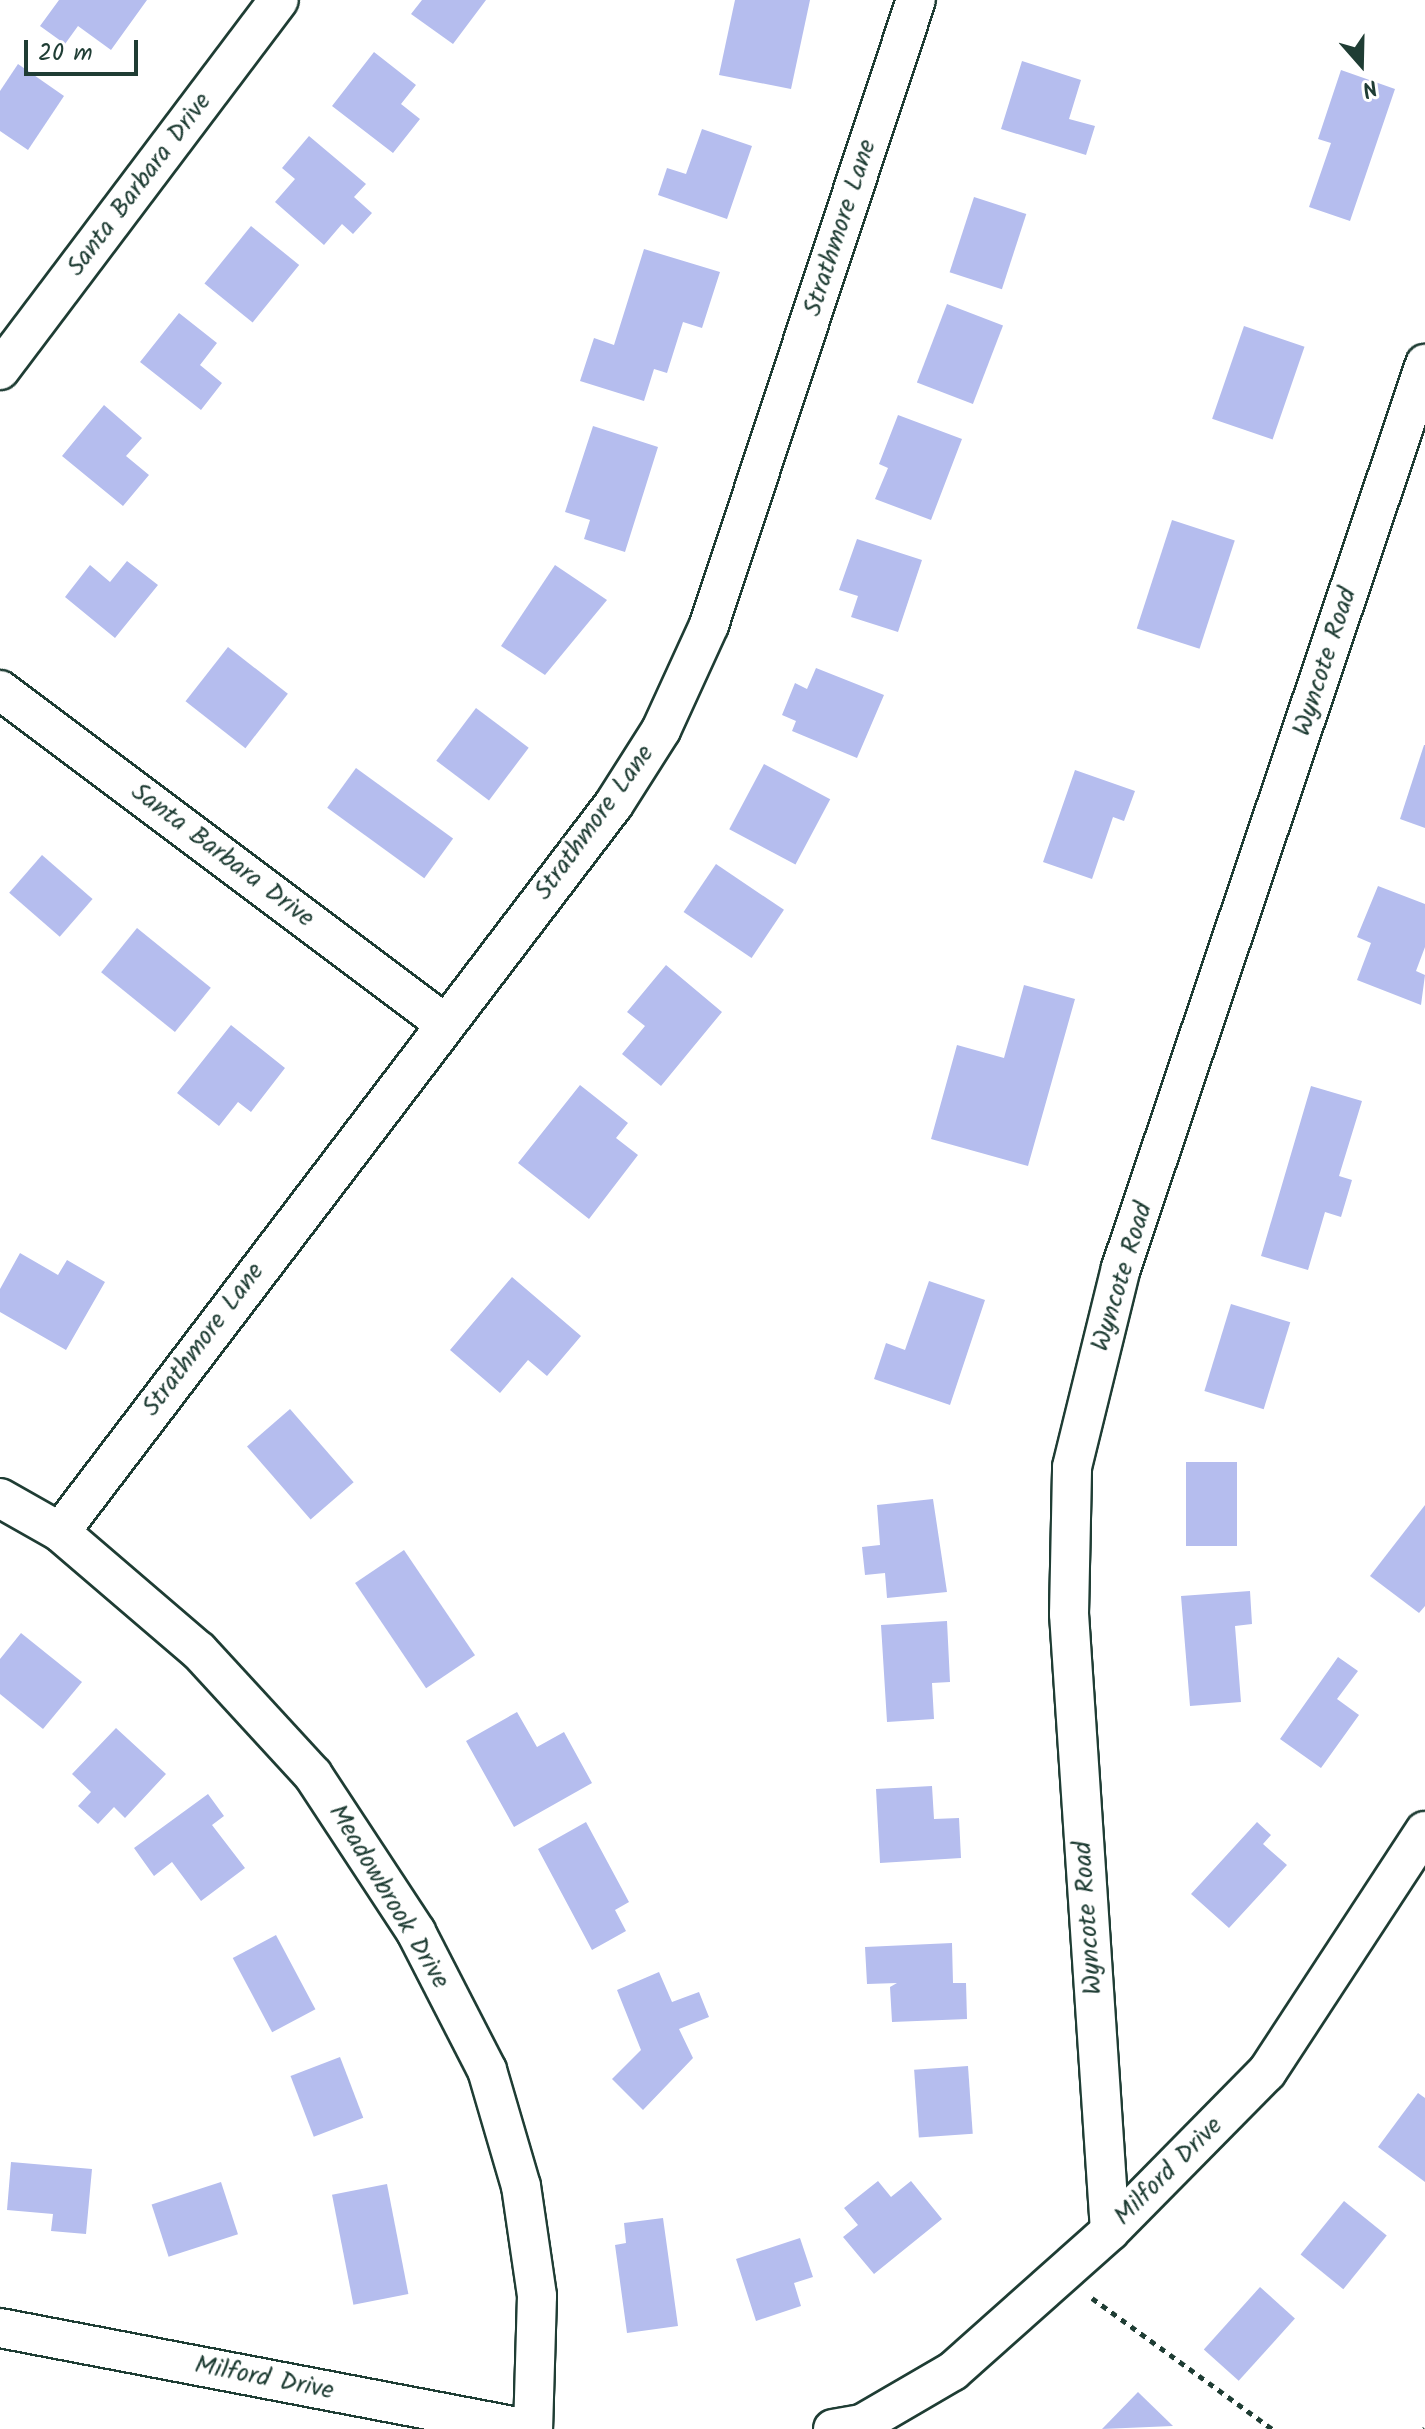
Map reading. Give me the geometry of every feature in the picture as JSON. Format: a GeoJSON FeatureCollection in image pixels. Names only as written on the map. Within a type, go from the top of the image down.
{"type":"FeatureCollection","features":[{"type":"Feature","properties":{"kind":"street","name":"Santa Barbara Drive"},"geometry":{"type":"LineString","coordinates":[[0,370],[279,0]]}},
{"type":"Feature","properties":{"kind":"street","name":"Strathmore Lane"},"geometry":{"type":"LineString","coordinates":[[60,1532],[444,1023],[614,804],[661,730],[709,625],[916,0]]}},
{"type":"Feature","properties":{"kind":"street","name":"Wyncote Road"},"geometry":{"type":"LineString","coordinates":[[1110,2231],[1069,1614],[1072,1467],[1121,1268],[1425,364]]}},
{"type":"Feature","properties":{"kind":"street","name":"Santa Barbara Drive"},"geometry":{"type":"LineString","coordinates":[[0,690],[444,1023]]}},
{"type":"Feature","properties":{"kind":"street","name":"Meadowbrook Drive"},"geometry":{"type":"LineString","coordinates":[[0,1498],[60,1532],[199,1651],[313,1775],[416,1932],[487,2070],[521,2186],[537,2296],[530,2429]]}},
{"type":"Feature","properties":{"kind":"street","name":"Milford Drive"},"geometry":{"type":"LineString","coordinates":[[833,2429],[862,2424],[953,2371],[1110,2231],[1267,2072],[1425,1831]]}},
{"type":"Feature","properties":{"kind":"street","name":"Milford Drive"},"geometry":{"type":"LineString","coordinates":[[0,2328],[530,2429]]}},
{"type":"Feature","properties":{"kind":"path"},"geometry":{"type":"LineString","coordinates":[[1061,2275],[1272,2429]]}},
{"type":"Feature","properties":{"kind":"building"},"geometry":{"type":"Polygon","coordinates":[[[59,0],[147,0],[111,50],[78,26],[65,44],[40,26],[59,0]]]}},
{"type":"Feature","properties":{"kind":"building"},"geometry":{"type":"Polygon","coordinates":[[[422,0],[486,0],[453,44],[411,14],[422,0]]]}},
{"type":"Feature","properties":{"kind":"building"},"geometry":{"type":"Polygon","coordinates":[[[735,0],[810,0],[791,89],[719,75],[735,0]]]}},
{"type":"Feature","properties":{"kind":"building"},"geometry":{"type":"Polygon","coordinates":[[[374,52],[416,85],[401,104],[420,119],[393,153],[332,106],[374,52]]]}},
{"type":"Feature","properties":{"kind":"building"},"geometry":{"type":"Polygon","coordinates":[[[1022,61],[1081,80],[1069,119],[1095,126],[1086,155],[1001,129],[1022,61]]]}},
{"type":"Feature","properties":{"kind":"building"},"geometry":{"type":"Polygon","coordinates":[[[18,64],[64,96],[28,150],[0,131],[0,91],[18,64]]]}},
{"type":"Feature","properties":{"kind":"building"},"geometry":{"type":"Polygon","coordinates":[[[1341,70],[1395,89],[1350,221],[1309,207],[1331,143],[1318,139],[1341,70]]]}},
{"type":"Feature","properties":{"kind":"building"},"geometry":{"type":"Polygon","coordinates":[[[702,129],[752,146],[727,219],[658,195],[667,168],[686,174],[702,129]]]}},
{"type":"Feature","properties":{"kind":"building"},"geometry":{"type":"Polygon","coordinates":[[[309,136],[366,184],[354,197],[372,213],[353,234],[342,224],[324,245],[275,202],[295,179],[282,168],[309,136]]]}},
{"type":"Feature","properties":{"kind":"building"},"geometry":{"type":"Polygon","coordinates":[[[974,197],[1026,214],[1002,289],[950,272],[974,197]]]}},
{"type":"Feature","properties":{"kind":"building"},"geometry":{"type":"Polygon","coordinates":[[[251,226],[299,265],[253,323],[204,284],[251,226]]]}},
{"type":"Feature","properties":{"kind":"building"},"geometry":{"type":"Polygon","coordinates":[[[644,249],[720,272],[702,328],[683,322],[667,373],[654,369],[644,401],[580,381],[594,338],[614,345],[644,249]]]}},
{"type":"Feature","properties":{"kind":"building"},"geometry":{"type":"Polygon","coordinates":[[[947,304],[1003,326],[973,404],[917,382],[947,304]]]}},
{"type":"Feature","properties":{"kind":"building"},"geometry":{"type":"Polygon","coordinates":[[[179,313],[217,343],[200,365],[222,383],[201,410],[140,362],[179,313]]]}},
{"type":"Feature","properties":{"kind":"building"},"geometry":{"type":"Polygon","coordinates":[[[1244,326],[1305,347],[1273,439],[1212,419],[1244,326]]]}},
{"type":"Feature","properties":{"kind":"building"},"geometry":{"type":"Polygon","coordinates":[[[104,405],[142,438],[126,456],[149,475],[123,506],[62,456],[104,405]]]}},
{"type":"Feature","properties":{"kind":"building"},"geometry":{"type":"Polygon","coordinates":[[[898,415],[962,439],[931,520],[875,499],[888,468],[879,464],[898,415]]]}},
{"type":"Feature","properties":{"kind":"building"},"geometry":{"type":"Polygon","coordinates":[[[593,426],[658,447],[625,552],[584,539],[590,520],[565,512],[593,426]]]}},
{"type":"Feature","properties":{"kind":"building"},"geometry":{"type":"Polygon","coordinates":[[[1172,520],[1235,540],[1200,649],[1137,628],[1172,520]]]}},
{"type":"Feature","properties":{"kind":"building"},"geometry":{"type":"Polygon","coordinates":[[[857,539],[922,560],[898,632],[851,617],[858,596],[839,590],[857,539]]]}},
{"type":"Feature","properties":{"kind":"building"},"geometry":{"type":"Polygon","coordinates":[[[127,561],[158,585],[115,638],[65,597],[90,565],[110,582],[127,561]]]}},
{"type":"Feature","properties":{"kind":"building"},"geometry":{"type":"Polygon","coordinates":[[[555,565],[607,600],[545,675],[501,646],[555,565]]]}},
{"type":"Feature","properties":{"kind":"building"},"geometry":{"type":"Polygon","coordinates":[[[228,647],[288,694],[245,748],[186,701],[228,647]]]}},
{"type":"Feature","properties":{"kind":"building"},"geometry":{"type":"Polygon","coordinates":[[[816,668],[884,695],[857,758],[792,731],[796,721],[782,715],[795,683],[807,689],[816,668]]]}},
{"type":"Feature","properties":{"kind":"building"},"geometry":{"type":"Polygon","coordinates":[[[476,708],[529,748],[489,800],[436,761],[476,708]]]}},
{"type":"Feature","properties":{"kind":"building"},"geometry":{"type":"Polygon","coordinates":[[[1425,745],[1425,828],[1400,819],[1425,745]]]}},
{"type":"Feature","properties":{"kind":"building"},"geometry":{"type":"Polygon","coordinates":[[[764,764],[830,799],[795,865],[729,829],[764,764]]]}},
{"type":"Feature","properties":{"kind":"building"},"geometry":{"type":"Polygon","coordinates":[[[356,768],[453,839],[424,878],[327,808],[356,768]]]}},
{"type":"Feature","properties":{"kind":"building"},"geometry":{"type":"Polygon","coordinates":[[[1075,770],[1135,791],[1124,821],[1113,817],[1092,879],[1043,862],[1075,770]]]}},
{"type":"Feature","properties":{"kind":"building"},"geometry":{"type":"Polygon","coordinates":[[[42,855],[93,899],[60,937],[9,893],[42,855]]]}},
{"type":"Feature","properties":{"kind":"building"},"geometry":{"type":"Polygon","coordinates":[[[716,864],[784,910],[752,958],[684,912],[716,864]]]}},
{"type":"Feature","properties":{"kind":"building"},"geometry":{"type":"Polygon","coordinates":[[[1378,886],[1425,904],[1425,947],[1416,971],[1425,975],[1421,1005],[1357,980],[1371,943],[1357,937],[1378,886]]]}},
{"type":"Feature","properties":{"kind":"building"},"geometry":{"type":"Polygon","coordinates":[[[137,928],[211,988],[175,1032],[101,972],[137,928]]]}},
{"type":"Feature","properties":{"kind":"building"},"geometry":{"type":"Polygon","coordinates":[[[666,965],[722,1012],[661,1086],[622,1054],[645,1026],[627,1012],[666,965]]]}},
{"type":"Feature","properties":{"kind":"building"},"geometry":{"type":"Polygon","coordinates":[[[1024,985],[1075,999],[1028,1166],[931,1139],[957,1045],[1004,1058],[1024,985]]]}},
{"type":"Feature","properties":{"kind":"building"},"geometry":{"type":"Polygon","coordinates":[[[231,1025],[285,1068],[251,1112],[238,1102],[219,1126],[177,1093],[231,1025]]]}},
{"type":"Feature","properties":{"kind":"building"},"geometry":{"type":"Polygon","coordinates":[[[580,1085],[628,1123],[616,1138],[638,1155],[589,1219],[518,1163],[580,1085]]]}},
{"type":"Feature","properties":{"kind":"building"},"geometry":{"type":"Polygon","coordinates":[[[1311,1086],[1362,1101],[1339,1176],[1352,1180],[1341,1217],[1325,1212],[1308,1270],[1261,1256],[1311,1086]]]}},
{"type":"Feature","properties":{"kind":"building"},"geometry":{"type":"Polygon","coordinates":[[[20,1253],[58,1275],[67,1260],[105,1282],[66,1350],[0,1312],[0,1289],[20,1253]]]}},
{"type":"Feature","properties":{"kind":"building"},"geometry":{"type":"Polygon","coordinates":[[[512,1277],[581,1336],[547,1376],[528,1360],[500,1393],[450,1350],[512,1277]]]}},
{"type":"Feature","properties":{"kind":"building"},"geometry":{"type":"Polygon","coordinates":[[[929,1281],[985,1300],[950,1405],[874,1379],[886,1343],[905,1350],[929,1281]]]}},
{"type":"Feature","properties":{"kind":"building"},"geometry":{"type":"Polygon","coordinates":[[[1231,1304],[1290,1322],[1264,1409],[1204,1391],[1231,1304]]]}},
{"type":"Feature","properties":{"kind":"building"},"geometry":{"type":"Polygon","coordinates":[[[290,1409],[354,1482],[311,1520],[247,1446],[290,1409]]]}},
{"type":"Feature","properties":{"kind":"building"},"geometry":{"type":"Polygon","coordinates":[[[1186,1462],[1237,1462],[1237,1546],[1186,1546],[1186,1462]]]}},
{"type":"Feature","properties":{"kind":"building"},"geometry":{"type":"Polygon","coordinates":[[[933,1499],[947,1592],[887,1598],[885,1573],[865,1575],[862,1547],[880,1545],[877,1505],[933,1499]]]}},
{"type":"Feature","properties":{"kind":"building"},"geometry":{"type":"Polygon","coordinates":[[[1425,1505],[1425,1606],[1419,1613],[1370,1576],[1425,1505]]]}},
{"type":"Feature","properties":{"kind":"building"},"geometry":{"type":"Polygon","coordinates":[[[404,1550],[475,1655],[426,1688],[355,1583],[404,1550]]]}},
{"type":"Feature","properties":{"kind":"building"},"geometry":{"type":"Polygon","coordinates":[[[1250,1591],[1252,1624],[1235,1626],[1241,1702],[1190,1706],[1181,1596],[1250,1591]]]}},
{"type":"Feature","properties":{"kind":"building"},"geometry":{"type":"Polygon","coordinates":[[[947,1621],[950,1682],[932,1683],[934,1719],[887,1722],[881,1625],[947,1621]]]}},
{"type":"Feature","properties":{"kind":"building"},"geometry":{"type":"Polygon","coordinates":[[[21,1633],[82,1682],[43,1729],[0,1694],[0,1659],[21,1633]]]}},
{"type":"Feature","properties":{"kind":"building"},"geometry":{"type":"Polygon","coordinates":[[[1338,1657],[1358,1671],[1337,1699],[1359,1715],[1321,1768],[1280,1739],[1338,1657]]]}},
{"type":"Feature","properties":{"kind":"building"},"geometry":{"type":"Polygon","coordinates":[[[517,1712],[537,1747],[564,1732],[592,1783],[514,1827],[466,1741],[517,1712]]]}},
{"type":"Feature","properties":{"kind":"building"},"geometry":{"type":"Polygon","coordinates":[[[116,1728],[166,1774],[125,1818],[114,1807],[98,1824],[78,1806],[91,1792],[72,1774],[116,1728]]]}},
{"type":"Feature","properties":{"kind":"building"},"geometry":{"type":"Polygon","coordinates":[[[932,1786],[934,1819],[959,1818],[961,1858],[880,1863],[876,1789],[932,1786]]]}},
{"type":"Feature","properties":{"kind":"building"},"geometry":{"type":"Polygon","coordinates":[[[208,1794],[224,1816],[212,1825],[245,1868],[201,1901],[172,1862],[154,1876],[134,1848],[208,1794]]]}},
{"type":"Feature","properties":{"kind":"building"},"geometry":{"type":"Polygon","coordinates":[[[586,1822],[629,1902],[615,1910],[626,1931],[592,1950],[538,1849],[586,1822]]]}},
{"type":"Feature","properties":{"kind":"building"},"geometry":{"type":"Polygon","coordinates":[[[1257,1822],[1271,1835],[1263,1844],[1287,1865],[1229,1928],[1191,1894],[1257,1822]]]}},
{"type":"Feature","properties":{"kind":"building"},"geometry":{"type":"Polygon","coordinates":[[[276,1935],[315,2009],[272,2032],[233,1958],[276,1935]]]}},
{"type":"Feature","properties":{"kind":"building"},"geometry":{"type":"Polygon","coordinates":[[[952,1943],[953,1983],[966,1983],[967,2019],[892,2022],[890,1987],[897,1983],[867,1984],[865,1947],[952,1943]]]}},
{"type":"Feature","properties":{"kind":"building"},"geometry":{"type":"Polygon","coordinates":[[[659,1972],[672,2002],[699,1992],[709,2017],[679,2029],[693,2058],[643,2110],[612,2079],[641,2050],[617,1990],[659,1972]]]}},
{"type":"Feature","properties":{"kind":"building"},"geometry":{"type":"Polygon","coordinates":[[[340,2057],[363,2118],[314,2137],[291,2076],[340,2057]]]}},
{"type":"Feature","properties":{"kind":"building"},"geometry":{"type":"Polygon","coordinates":[[[968,2066],[973,2134],[919,2138],[914,2070],[968,2066]]]}},
{"type":"Feature","properties":{"kind":"building"},"geometry":{"type":"Polygon","coordinates":[[[1418,2093],[1425,2098],[1425,2182],[1378,2147],[1418,2093]]]}},
{"type":"Feature","properties":{"kind":"building"},"geometry":{"type":"Polygon","coordinates":[[[11,2162],[92,2169],[86,2234],[51,2231],[53,2214],[7,2210],[11,2162]]]}},
{"type":"Feature","properties":{"kind":"building"},"geometry":{"type":"Polygon","coordinates":[[[878,2181],[891,2197],[911,2181],[942,2219],[874,2274],[843,2237],[858,2225],[844,2208],[878,2181]]]}},
{"type":"Feature","properties":{"kind":"building"},"geometry":{"type":"Polygon","coordinates":[[[221,2182],[238,2234],[169,2257],[152,2205],[221,2182]]]}},
{"type":"Feature","properties":{"kind":"building"},"geometry":{"type":"Polygon","coordinates":[[[387,2184],[408,2294],[353,2305],[332,2195],[387,2184]]]}},
{"type":"Feature","properties":{"kind":"building"},"geometry":{"type":"Polygon","coordinates":[[[1344,2201],[1387,2236],[1343,2289],[1301,2255],[1344,2201]]]}},
{"type":"Feature","properties":{"kind":"building"},"geometry":{"type":"Polygon","coordinates":[[[663,2218],[678,2326],[627,2333],[615,2245],[626,2243],[624,2223],[663,2218]]]}},
{"type":"Feature","properties":{"kind":"building"},"geometry":{"type":"Polygon","coordinates":[[[800,2238],[813,2277],[794,2283],[801,2306],[756,2321],[736,2259],[800,2238]]]}},
{"type":"Feature","properties":{"kind":"building"},"geometry":{"type":"Polygon","coordinates":[[[1260,2287],[1295,2318],[1239,2381],[1204,2349],[1260,2287]]]}},
{"type":"Feature","properties":{"kind":"building"},"geometry":{"type":"Polygon","coordinates":[[[1138,2392],[1173,2426],[1102,2429],[1138,2392]]]}}]}
